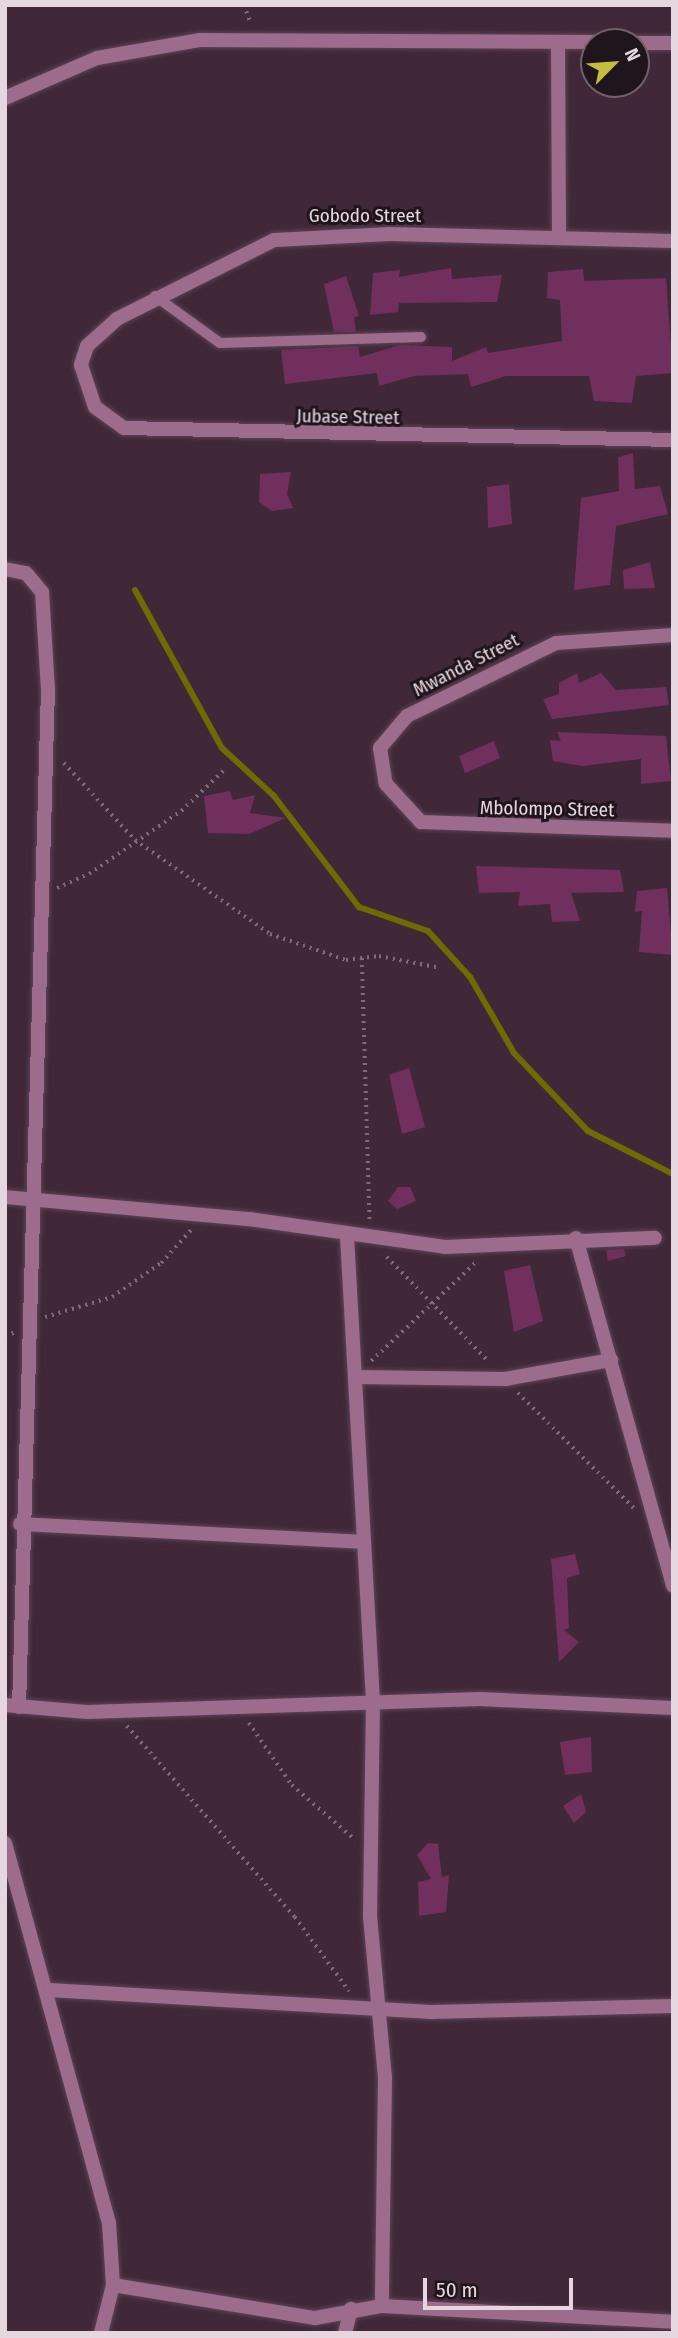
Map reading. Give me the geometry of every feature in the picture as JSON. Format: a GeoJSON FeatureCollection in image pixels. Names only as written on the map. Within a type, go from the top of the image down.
{"type":"FeatureCollection","features":[{"type":"Feature","properties":{"kind":"street"},"geometry":{"type":"LineString","coordinates":[[5,98],[97,58],[200,40],[580,42]]}},
{"type":"Feature","properties":{"kind":"street"},"geometry":{"type":"LineString","coordinates":[[558,42],[559,238]]}},
{"type":"Feature","properties":{"kind":"street"},"geometry":{"type":"LineString","coordinates":[[650,43],[673,43]]}},
{"type":"Feature","properties":{"kind":"street","name":"Gobodo Street"},"geometry":{"type":"LineString","coordinates":[[87,346],[154,296],[252,248],[300,236],[673,241]]}},
{"type":"Feature","properties":{"kind":"street","name":"Jubase Street"},"geometry":{"type":"LineString","coordinates":[[87,346],[83,384],[95,407],[124,428],[673,440]]}},
{"type":"Feature","properties":{"kind":"street"},"geometry":{"type":"LineString","coordinates":[[5,569],[26,573],[42,592],[48,746],[41,895],[34,1198],[26,1328],[12,1706],[114,1711],[373,1701],[673,1708]]}},
{"type":"Feature","properties":{"kind":"street","name":"Mwanda Street"},"geometry":{"type":"LineString","coordinates":[[421,822],[393,797],[381,768],[380,748],[394,725],[556,643],[673,635]]}},
{"type":"Feature","properties":{"kind":"street","name":"Mbolompo Street"},"geometry":{"type":"LineString","coordinates":[[421,822],[673,831]]}},
{"type":"Feature","properties":{"kind":"street"},"geometry":{"type":"LineString","coordinates":[[5,1197],[204,1215],[370,1239],[490,1250],[576,1238],[655,1238]]}},
{"type":"Feature","properties":{"kind":"street"},"geometry":{"type":"LineString","coordinates":[[346,1236],[355,1377],[359,1542],[373,1701],[371,2009],[387,2168],[382,2306]]}},
{"type":"Feature","properties":{"kind":"street"},"geometry":{"type":"LineString","coordinates":[[576,1238],[673,1586]]}},
{"type":"Feature","properties":{"kind":"street"},"geometry":{"type":"LineString","coordinates":[[355,1377],[505,1379],[611,1360]]}},
{"type":"Feature","properties":{"kind":"street"},"geometry":{"type":"LineString","coordinates":[[20,1524],[359,1542]]}},
{"type":"Feature","properties":{"kind":"street"},"geometry":{"type":"LineString","coordinates":[[5,1843],[49,1990],[109,2223],[113,2285],[99,2330]]}},
{"type":"Feature","properties":{"kind":"street"},"geometry":{"type":"LineString","coordinates":[[49,1990],[371,2009],[673,2006]]}},
{"type":"Feature","properties":{"kind":"street"},"geometry":{"type":"LineString","coordinates":[[113,2285],[315,2318],[351,2309],[382,2306],[673,2322]]}},
{"type":"Feature","properties":{"kind":"street"},"geometry":{"type":"LineString","coordinates":[[345,2333],[351,2309]]}},
{"type":"Feature","properties":{"kind":"lane"},"geometry":{"type":"LineString","coordinates":[[154,296],[220,343],[421,337]]}},
{"type":"Feature","properties":{"kind":"path"},"geometry":{"type":"LineString","coordinates":[[48,746],[135,840],[270,934],[346,960],[362,958],[442,968]]}},
{"type":"Feature","properties":{"kind":"path"},"geometry":{"type":"LineString","coordinates":[[41,895],[89,874],[181,811],[223,771]]}},
{"type":"Feature","properties":{"kind":"path"},"geometry":{"type":"LineString","coordinates":[[362,958],[370,1239]]}},
{"type":"Feature","properties":{"kind":"path"},"geometry":{"type":"LineString","coordinates":[[5,1336],[112,1297],[161,1263],[204,1215]]}},
{"type":"Feature","properties":{"kind":"path"},"geometry":{"type":"LineString","coordinates":[[355,1377],[490,1250]]}},
{"type":"Feature","properties":{"kind":"path"},"geometry":{"type":"LineString","coordinates":[[237,1707],[292,1785],[334,1817],[370,1857]]}},
{"type":"Feature","properties":{"kind":"path"},"geometry":{"type":"LineString","coordinates":[[114,1711],[295,1917],[371,2009]]}},
{"type":"Feature","properties":{"kind":"building"},"geometry":{"type":"Polygon","coordinates":[[[451,268],[452,279],[502,275],[497,302],[399,303],[398,312],[370,315],[373,273],[400,270],[399,277],[451,268]]]}},
{"type":"Feature","properties":{"kind":"building"},"geometry":{"type":"Polygon","coordinates":[[[583,269],[584,281],[666,278],[673,373],[636,376],[632,403],[594,401],[589,376],[506,376],[471,387],[468,374],[414,376],[379,386],[377,373],[285,384],[281,350],[358,346],[360,357],[399,345],[452,347],[452,361],[486,347],[488,353],[562,341],[560,300],[547,298],[548,272],[583,269]]]}},
{"type":"Feature","properties":{"kind":"building"},"geometry":{"type":"Polygon","coordinates":[[[346,276],[359,316],[354,317],[356,332],[334,332],[324,284],[346,276]]]}},
{"type":"Feature","properties":{"kind":"building"},"geometry":{"type":"Polygon","coordinates":[[[633,453],[635,489],[660,486],[668,514],[616,526],[610,585],[574,590],[581,498],[619,491],[618,457],[633,453]]]}},
{"type":"Feature","properties":{"kind":"building"},"geometry":{"type":"Polygon","coordinates":[[[291,472],[287,494],[293,508],[272,511],[259,502],[260,474],[291,472]]]}},
{"type":"Feature","properties":{"kind":"building"},"geometry":{"type":"Polygon","coordinates":[[[509,484],[512,524],[488,528],[487,487],[509,484]]]}},
{"type":"Feature","properties":{"kind":"building"},"geometry":{"type":"Polygon","coordinates":[[[650,562],[655,588],[624,589],[623,570],[650,562]]]}},
{"type":"Feature","properties":{"kind":"building"},"geometry":{"type":"Polygon","coordinates":[[[577,673],[579,683],[601,673],[616,690],[666,687],[669,705],[552,719],[543,699],[559,694],[559,683],[577,673]]]}},
{"type":"Feature","properties":{"kind":"building"},"geometry":{"type":"Polygon","coordinates":[[[557,732],[666,736],[671,781],[641,784],[641,759],[582,766],[553,761],[550,740],[561,741],[557,732]]]}},
{"type":"Feature","properties":{"kind":"building"},"geometry":{"type":"Polygon","coordinates":[[[494,741],[500,758],[465,773],[459,756],[494,741]]]}},
{"type":"Feature","properties":{"kind":"building"},"geometry":{"type":"Polygon","coordinates":[[[230,791],[233,800],[255,795],[250,813],[286,818],[249,834],[208,833],[204,796],[230,791]]]}},
{"type":"Feature","properties":{"kind":"building"},"geometry":{"type":"Polygon","coordinates":[[[476,866],[620,870],[624,892],[571,893],[580,921],[552,922],[550,904],[518,906],[520,892],[479,893],[476,866]]]}},
{"type":"Feature","properties":{"kind":"building"},"geometry":{"type":"Polygon","coordinates":[[[667,888],[673,955],[639,952],[642,911],[635,912],[637,891],[667,888]]]}},
{"type":"Feature","properties":{"kind":"building"},"geometry":{"type":"Polygon","coordinates":[[[409,1068],[425,1127],[402,1134],[389,1075],[409,1068]]]}},
{"type":"Feature","properties":{"kind":"building"},"geometry":{"type":"Polygon","coordinates":[[[398,1187],[410,1187],[416,1201],[397,1209],[388,1201],[398,1187]]]}},
{"type":"Feature","properties":{"kind":"building"},"geometry":{"type":"Polygon","coordinates":[[[624,1249],[626,1256],[608,1261],[606,1250],[624,1249]]]}},
{"type":"Feature","properties":{"kind":"building"},"geometry":{"type":"Polygon","coordinates":[[[530,1265],[543,1321],[514,1332],[504,1271],[530,1265]]]}},
{"type":"Feature","properties":{"kind":"building"},"geometry":{"type":"Polygon","coordinates":[[[575,1554],[580,1574],[567,1578],[569,1628],[564,1630],[579,1642],[559,1662],[551,1559],[575,1554]]]}},
{"type":"Feature","properties":{"kind":"building"},"geometry":{"type":"Polygon","coordinates":[[[591,1737],[592,1772],[565,1775],[560,1742],[591,1737]]]}},
{"type":"Feature","properties":{"kind":"building"},"geometry":{"type":"Polygon","coordinates":[[[581,1794],[586,1812],[574,1823],[563,1806],[581,1794]]]}},
{"type":"Feature","properties":{"kind":"building"},"geometry":{"type":"Polygon","coordinates":[[[428,1843],[438,1844],[442,1877],[449,1875],[446,1912],[419,1916],[418,1882],[431,1879],[417,1855],[428,1843]]]}},
{"type":"Feature","properties":{"kind":"waterway"},"geometry":{"type":"LineString","coordinates":[[135,590],[222,748],[274,796],[359,907],[428,931],[470,977],[514,1053],[588,1131],[673,1174]]}}]}
